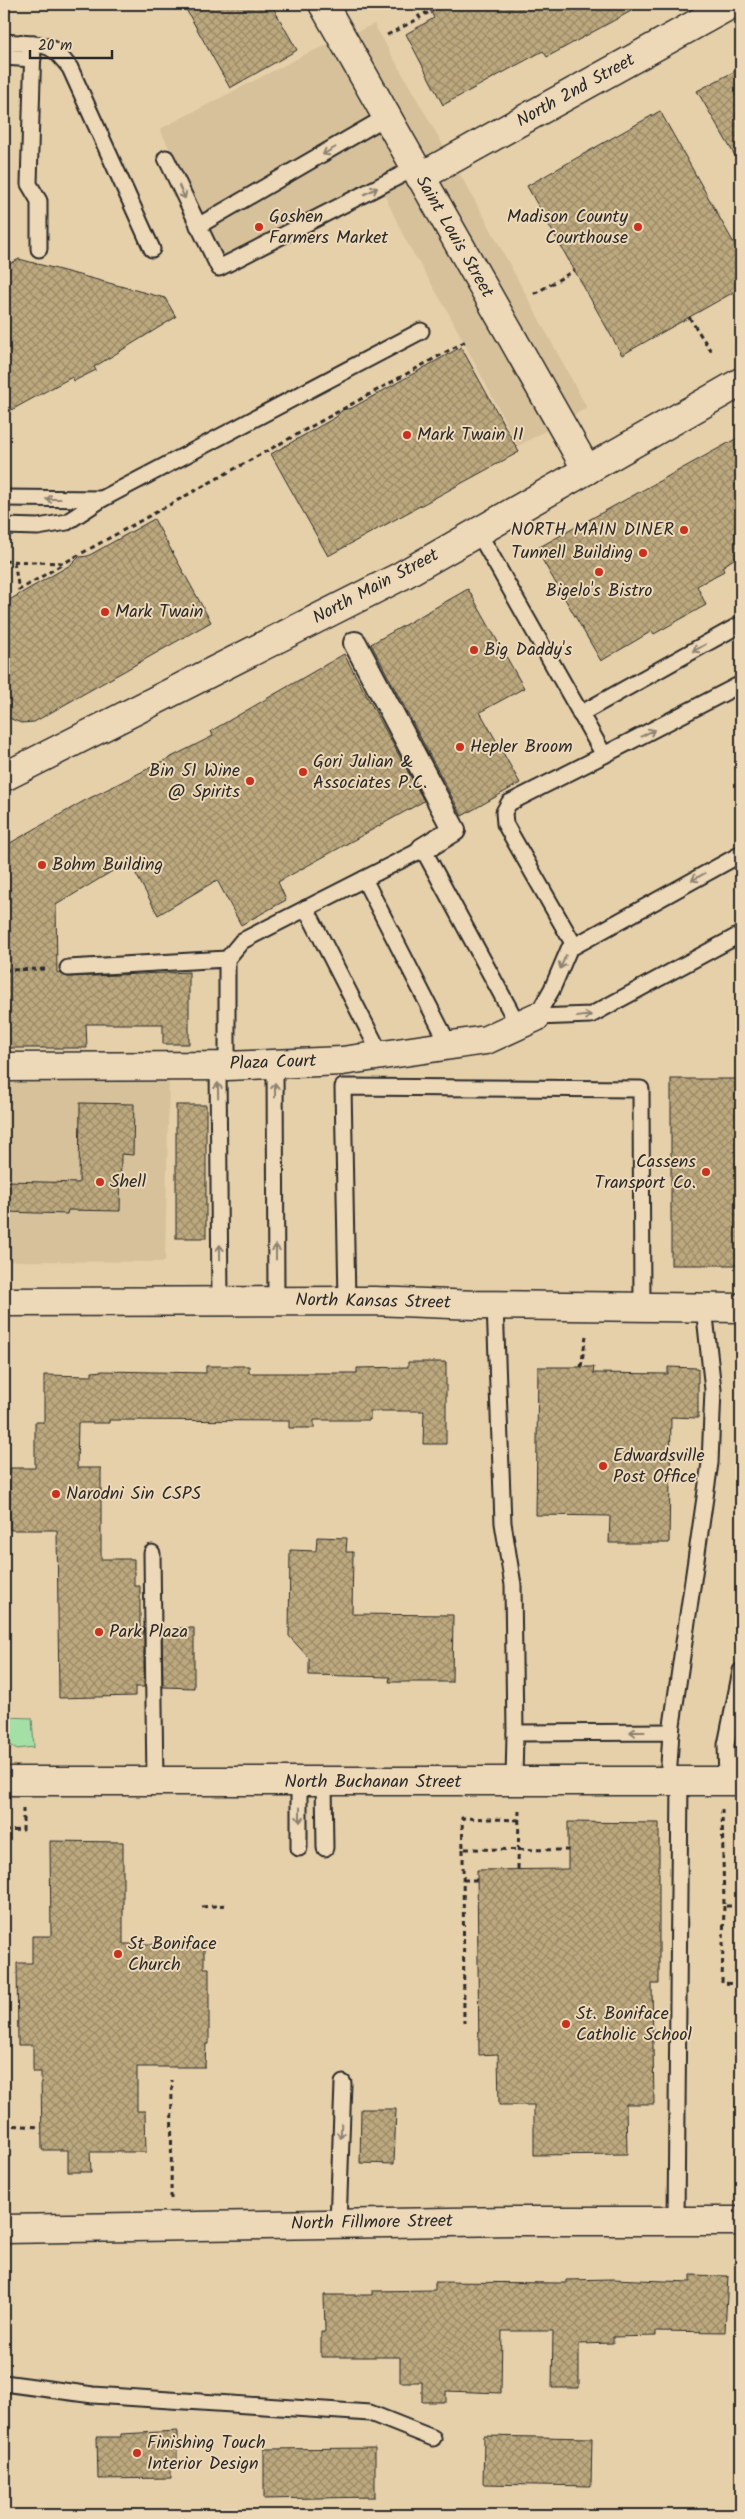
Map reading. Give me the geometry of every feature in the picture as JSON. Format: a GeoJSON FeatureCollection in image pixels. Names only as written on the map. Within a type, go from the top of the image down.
{"type":"FeatureCollection","features":[{"type":"Feature","properties":{"kind":"street","name":"Saint Louis Street"},"geometry":{"type":"LineString","coordinates":[[323,4],[417,173],[587,470]]}},
{"type":"Feature","properties":{"kind":"street","name":"North 2nd Street"},"geometry":{"type":"LineString","coordinates":[[417,173],[732,4]]}},
{"type":"Feature","properties":{"kind":"street","name":"North Main Street"},"geometry":{"type":"LineString","coordinates":[[4,777],[401,576],[741,382]]}},
{"type":"Feature","properties":{"kind":"street"},"geometry":{"type":"LineString","coordinates":[[355,643],[454,830],[423,849]]}},
{"type":"Feature","properties":{"kind":"street","name":"Plaza Court"},"geometry":{"type":"LineString","coordinates":[[4,1067],[275,1064],[342,1074],[381,1055],[486,1040],[527,1021]]}},
{"type":"Feature","properties":{"kind":"street","name":"North Kansas Street"},"geometry":{"type":"LineString","coordinates":[[4,1302],[347,1301],[741,1308]]}},
{"type":"Feature","properties":{"kind":"street","name":"North Buchanan Street"},"geometry":{"type":"LineString","coordinates":[[4,1782],[674,1781],[730,1788]]}},
{"type":"Feature","properties":{"kind":"street","name":"North Fillmore Street"},"geometry":{"type":"LineString","coordinates":[[4,2229],[741,2221]]}},
{"type":"Feature","properties":{"kind":"lane"},"geometry":{"type":"LineString","coordinates":[[4,42],[33,52]]}},
{"type":"Feature","properties":{"kind":"lane"},"geometry":{"type":"LineString","coordinates":[[4,57],[33,52],[46,45],[70,68],[152,249]]}},
{"type":"Feature","properties":{"kind":"lane"},"geometry":{"type":"LineString","coordinates":[[33,52],[29,184],[39,201],[39,249]]}},
{"type":"Feature","properties":{"kind":"lane"},"geometry":{"type":"LineString","coordinates":[[198,226],[386,117]]}},
{"type":"Feature","properties":{"kind":"lane"},"geometry":{"type":"LineString","coordinates":[[166,158],[219,268],[417,173]]}},
{"type":"Feature","properties":{"kind":"lane"},"geometry":{"type":"LineString","coordinates":[[4,526],[38,527],[66,522],[102,499],[421,331]]}},
{"type":"Feature","properties":{"kind":"lane"},"geometry":{"type":"LineString","coordinates":[[4,498],[102,499]]}},
{"type":"Feature","properties":{"kind":"lane"},"geometry":{"type":"LineString","coordinates":[[478,532],[604,755]]}},
{"type":"Feature","properties":{"kind":"lane"},"geometry":{"type":"LineString","coordinates":[[580,714],[741,624]]}},
{"type":"Feature","properties":{"kind":"lane"},"geometry":{"type":"LineString","coordinates":[[574,945],[505,824],[504,812],[509,802],[741,684]]}},
{"type":"Feature","properties":{"kind":"lane"},"geometry":{"type":"LineString","coordinates":[[220,1301],[222,1065],[226,960],[242,941],[423,849],[527,1021]]}},
{"type":"Feature","properties":{"kind":"lane"},"geometry":{"type":"LineString","coordinates":[[527,1021],[552,989],[569,949],[574,945],[741,854]]}},
{"type":"Feature","properties":{"kind":"lane"},"geometry":{"type":"LineString","coordinates":[[364,880],[448,1045]]}},
{"type":"Feature","properties":{"kind":"lane"},"geometry":{"type":"LineString","coordinates":[[306,908],[381,1055]]}},
{"type":"Feature","properties":{"kind":"lane"},"geometry":{"type":"LineString","coordinates":[[527,1021],[591,1015],[741,934]]}},
{"type":"Feature","properties":{"kind":"lane"},"geometry":{"type":"LineString","coordinates":[[68,968],[226,960]]}},
{"type":"Feature","properties":{"kind":"lane"},"geometry":{"type":"LineString","coordinates":[[275,1064],[276,1301]]}},
{"type":"Feature","properties":{"kind":"lane"},"geometry":{"type":"LineString","coordinates":[[347,1301],[342,1074],[641,1089],[642,1306]]}},
{"type":"Feature","properties":{"kind":"lane"},"geometry":{"type":"LineString","coordinates":[[495,1305],[503,1523],[513,1585],[514,1782]]}},
{"type":"Feature","properties":{"kind":"lane"},"geometry":{"type":"LineString","coordinates":[[676,2221],[674,1781],[671,1732],[710,1463],[713,1390],[704,1307]]}},
{"type":"Feature","properties":{"kind":"lane"},"geometry":{"type":"LineString","coordinates":[[152,1553],[155,1782]]}},
{"type":"Feature","properties":{"kind":"lane"},"geometry":{"type":"LineString","coordinates":[[730,1788],[726,1745],[741,1671]]}},
{"type":"Feature","properties":{"kind":"lane"},"geometry":{"type":"LineString","coordinates":[[515,1733],[671,1732]]}},
{"type":"Feature","properties":{"kind":"lane"},"geometry":{"type":"LineString","coordinates":[[312,1782],[325,1848]]}},
{"type":"Feature","properties":{"kind":"lane"},"geometry":{"type":"LineString","coordinates":[[300,1848],[312,1782]]}},
{"type":"Feature","properties":{"kind":"lane"},"geometry":{"type":"LineString","coordinates":[[338,2224],[343,2083]]}},
{"type":"Feature","properties":{"kind":"lane"},"geometry":{"type":"LineString","coordinates":[[4,2383],[93,2395],[370,2413],[433,2438]]}},
{"type":"Feature","properties":{"kind":"path"},"geometry":{"type":"LineString","coordinates":[[387,35],[420,18],[412,4]]}},
{"type":"Feature","properties":{"kind":"path"},"geometry":{"type":"LineString","coordinates":[[420,4],[426,14],[445,4]]}},
{"type":"Feature","properties":{"kind":"path"},"geometry":{"type":"LineString","coordinates":[[534,294],[575,270]]}},
{"type":"Feature","properties":{"kind":"path"},"geometry":{"type":"LineString","coordinates":[[689,317],[711,351]]}},
{"type":"Feature","properties":{"kind":"path"},"geometry":{"type":"LineString","coordinates":[[14,562],[19,590],[64,563],[466,340]]}},
{"type":"Feature","properties":{"kind":"path"},"geometry":{"type":"LineString","coordinates":[[4,561],[64,563]]}},
{"type":"Feature","properties":{"kind":"path"},"geometry":{"type":"LineString","coordinates":[[4,970],[68,968]]}},
{"type":"Feature","properties":{"kind":"path"},"geometry":{"type":"LineString","coordinates":[[581,1367],[586,1336]]}},
{"type":"Feature","properties":{"kind":"path"},"geometry":{"type":"LineString","coordinates":[[730,1788],[722,1983],[741,1984]]}},
{"type":"Feature","properties":{"kind":"path"},"geometry":{"type":"LineString","coordinates":[[4,1831],[23,1830],[24,1800]]}},
{"type":"Feature","properties":{"kind":"path"},"geometry":{"type":"LineString","coordinates":[[464,2023],[462,1818],[519,1817],[518,1869]]}},
{"type":"Feature","properties":{"kind":"path"},"geometry":{"type":"LineString","coordinates":[[463,1848],[568,1850]]}},
{"type":"Feature","properties":{"kind":"path"},"geometry":{"type":"LineString","coordinates":[[463,1880],[477,1880]]}},
{"type":"Feature","properties":{"kind":"path"},"geometry":{"type":"LineString","coordinates":[[202,1907],[227,1906]]}},
{"type":"Feature","properties":{"kind":"path"},"geometry":{"type":"LineString","coordinates":[[724,1906],[741,1906]]}},
{"type":"Feature","properties":{"kind":"path"},"geometry":{"type":"LineString","coordinates":[[171,2200],[172,2080]]}},
{"type":"Feature","properties":{"kind":"path"},"geometry":{"type":"LineString","coordinates":[[5,2125],[41,2127]]}},
{"type":"Feature","properties":{"kind":"shaded area","name":"Goshen Farmers Market"},"geometry":{"type":"Polygon","coordinates":[[[374,24],[482,213],[587,408],[518,446],[448,312],[406,241],[382,190],[228,271],[160,129],[304,55],[374,24]]]}},
{"type":"Feature","properties":{"kind":"shaded area"},"geometry":{"type":"Polygon","coordinates":[[[169,1079],[165,1262],[4,1261],[9,1081],[169,1079]]]}},
{"type":"Feature","properties":{"kind":"green space"},"geometry":{"type":"Polygon","coordinates":[[[7,1717],[32,1718],[34,1747],[17,1749],[9,1744],[7,1717]]]}},
{"type":"Feature","properties":{"kind":"building"},"geometry":{"type":"Polygon","coordinates":[[[183,4],[271,4],[297,50],[230,88],[183,4]]]}},
{"type":"Feature","properties":{"kind":"building"},"geometry":{"type":"Polygon","coordinates":[[[427,4],[644,4],[547,57],[543,51],[443,105],[406,34],[434,18],[427,4]]]}},
{"type":"Feature","properties":{"kind":"building"},"geometry":{"type":"Polygon","coordinates":[[[741,68],[741,166],[697,91],[741,68]]]}},
{"type":"Feature","properties":{"kind":"building","name":"Madison County Courthouse"},"geometry":{"type":"Polygon","coordinates":[[[660,111],[741,256],[741,288],[622,355],[527,186],[660,111]]]}},
{"type":"Feature","properties":{"kind":"building"},"geometry":{"type":"Polygon","coordinates":[[[19,259],[165,298],[176,317],[94,367],[96,370],[74,381],[72,377],[4,414],[4,267],[19,259]]]}},
{"type":"Feature","properties":{"kind":"building","name":"Mark Twain II"},"geometry":{"type":"Polygon","coordinates":[[[461,347],[519,452],[328,556],[271,454],[336,417],[342,410],[352,408],[461,347]]]}},
{"type":"Feature","properties":{"kind":"building"},"geometry":{"type":"Polygon","coordinates":[[[741,436],[741,554],[722,567],[724,571],[697,586],[706,605],[654,634],[652,631],[601,661],[536,549],[741,436]]]}},
{"type":"Feature","properties":{"kind":"building","name":"Mark Twain"},"geometry":{"type":"Polygon","coordinates":[[[154,519],[211,622],[34,722],[21,723],[4,716],[4,603],[72,564],[79,557],[88,556],[154,519]]]}},
{"type":"Feature","properties":{"kind":"building","name":"Hepler Broom"},"geometry":{"type":"Polygon","coordinates":[[[468,589],[524,688],[480,712],[520,783],[462,816],[371,644],[468,589]]]}},
{"type":"Feature","properties":{"kind":"building"},"geometry":{"type":"Polygon","coordinates":[[[344,654],[424,801],[278,882],[286,900],[241,925],[217,880],[158,915],[129,861],[56,905],[57,972],[69,977],[189,972],[189,1044],[163,1044],[163,1024],[86,1024],[87,1048],[7,1048],[5,846],[84,801],[213,736],[211,731],[344,654]]]}},
{"type":"Feature","properties":{"kind":"building","name":"Cassens Transport Co."},"geometry":{"type":"Polygon","coordinates":[[[671,1079],[741,1079],[741,1265],[671,1265],[671,1079]]]}},
{"type":"Feature","properties":{"kind":"building","name":"Shell"},"geometry":{"type":"Polygon","coordinates":[[[80,1103],[134,1104],[133,1155],[121,1154],[120,1211],[68,1210],[67,1214],[7,1212],[8,1181],[79,1183],[80,1103]]]}},
{"type":"Feature","properties":{"kind":"building"},"geometry":{"type":"Polygon","coordinates":[[[176,1105],[206,1105],[206,1238],[176,1238],[176,1105]]]}},
{"type":"Feature","properties":{"kind":"building"},"geometry":{"type":"Polygon","coordinates":[[[408,1362],[446,1362],[446,1444],[423,1444],[424,1411],[370,1411],[370,1420],[314,1420],[314,1428],[289,1428],[289,1421],[109,1420],[109,1423],[78,1423],[77,1468],[101,1468],[101,1559],[134,1559],[134,1586],[140,1586],[140,1628],[144,1628],[144,1687],[135,1687],[135,1696],[59,1698],[57,1530],[10,1530],[10,1468],[35,1468],[35,1422],[44,1422],[44,1375],[92,1376],[92,1372],[103,1371],[206,1373],[206,1366],[249,1366],[249,1373],[357,1373],[357,1368],[408,1367],[408,1362]]]}},
{"type":"Feature","properties":{"kind":"building","name":"Edwardsville Post Office"},"geometry":{"type":"Polygon","coordinates":[[[538,1367],[594,1367],[593,1373],[668,1374],[668,1367],[698,1368],[698,1418],[671,1417],[669,1543],[609,1543],[610,1516],[536,1515],[538,1367]]]}},
{"type":"Feature","properties":{"kind":"building"},"geometry":{"type":"Polygon","coordinates":[[[317,1537],[347,1538],[346,1552],[353,1552],[352,1614],[453,1615],[452,1682],[389,1682],[390,1677],[309,1675],[309,1658],[289,1636],[290,1550],[316,1551],[317,1537]]]}},
{"type":"Feature","properties":{"kind":"building"},"geometry":{"type":"Polygon","coordinates":[[[162,1628],[194,1628],[194,1688],[163,1687],[162,1628]]]}},
{"type":"Feature","properties":{"kind":"building","name":"St. Boniface Catholic School"},"geometry":{"type":"Polygon","coordinates":[[[568,1822],[659,1823],[659,1984],[652,1984],[654,2104],[626,2104],[627,2154],[534,2155],[534,2105],[499,2105],[498,2054],[479,2055],[477,1870],[568,1869],[568,1822]]]}},
{"type":"Feature","properties":{"kind":"building","name":"St Boniface Church"},"geometry":{"type":"Polygon","coordinates":[[[50,1841],[123,1842],[123,1944],[204,1944],[204,1968],[209,1968],[209,2044],[206,2044],[205,2067],[137,2067],[137,2111],[145,2111],[146,2152],[90,2152],[91,2172],[68,2172],[68,2150],[42,2150],[41,2072],[33,2072],[33,2045],[18,2045],[17,1963],[32,1963],[32,1936],[51,1936],[50,1841]]]}},
{"type":"Feature","properties":{"kind":"building"},"geometry":{"type":"Polygon","coordinates":[[[361,2109],[396,2109],[394,2164],[360,2163],[361,2109]]]}},
{"type":"Feature","properties":{"kind":"building"},"geometry":{"type":"Polygon","coordinates":[[[691,2275],[728,2276],[725,2332],[656,2331],[656,2336],[613,2337],[613,2343],[579,2344],[579,2388],[552,2388],[553,2331],[502,2331],[501,2393],[446,2391],[446,2402],[422,2402],[422,2382],[400,2382],[400,2357],[321,2357],[321,2332],[325,2332],[324,2295],[372,2295],[372,2291],[435,2290],[435,2282],[566,2283],[566,2280],[612,2279],[691,2282],[691,2275]]]}},
{"type":"Feature","properties":{"kind":"building","name":"Finishing Touch Interior Design"},"geometry":{"type":"Polygon","coordinates":[[[177,2431],[177,2467],[171,2467],[171,2478],[98,2479],[97,2437],[121,2437],[121,2434],[177,2431]]]}},
{"type":"Feature","properties":{"kind":"building"},"geometry":{"type":"Polygon","coordinates":[[[484,2436],[592,2438],[591,2486],[483,2484],[484,2436]]]}},
{"type":"Feature","properties":{"kind":"building"},"geometry":{"type":"Polygon","coordinates":[[[375,2448],[375,2497],[264,2499],[264,2449],[375,2448]]]}},
{"type":"Feature","properties":{"kind":"place","name":"Goshen Farmers Market"},"geometry":{"type":"Point","coordinates":[259,227]}},
{"type":"Feature","properties":{"kind":"place","name":"Madison County Courthouse"},"geometry":{"type":"Point","coordinates":[638,227]}},
{"type":"Feature","properties":{"kind":"place","name":"Mark Twain II"},"geometry":{"type":"Point","coordinates":[407,435]}},
{"type":"Feature","properties":{"kind":"place","name":"NORTH MAIN DINER"},"geometry":{"type":"Point","coordinates":[684,530]}},
{"type":"Feature","properties":{"kind":"place","name":"Tunnell Building"},"geometry":{"type":"Point","coordinates":[643,553]}},
{"type":"Feature","properties":{"kind":"place","name":"Bigelo's Bistro"},"geometry":{"type":"Point","coordinates":[599,572]}},
{"type":"Feature","properties":{"kind":"place","name":"Mark Twain"},"geometry":{"type":"Point","coordinates":[105,612]}},
{"type":"Feature","properties":{"kind":"place","name":"Big Daddy's"},"geometry":{"type":"Point","coordinates":[474,650]}},
{"type":"Feature","properties":{"kind":"place","name":"Hepler Broom"},"geometry":{"type":"Point","coordinates":[460,747]}},
{"type":"Feature","properties":{"kind":"place","name":"Gori Julian & Associates P.C."},"geometry":{"type":"Point","coordinates":[303,772]}},
{"type":"Feature","properties":{"kind":"place","name":"Bin 51 Wine @ Spirits"},"geometry":{"type":"Point","coordinates":[250,781]}},
{"type":"Feature","properties":{"kind":"place","name":"Bohm Building"},"geometry":{"type":"Point","coordinates":[42,865]}},
{"type":"Feature","properties":{"kind":"place","name":"Cassens Transport Co."},"geometry":{"type":"Point","coordinates":[706,1172]}},
{"type":"Feature","properties":{"kind":"place","name":"Shell"},"geometry":{"type":"Point","coordinates":[100,1182]}},
{"type":"Feature","properties":{"kind":"place","name":"Edwardsville Post Office"},"geometry":{"type":"Point","coordinates":[603,1466]}},
{"type":"Feature","properties":{"kind":"place","name":"Narodni Sin CSPS"},"geometry":{"type":"Point","coordinates":[56,1494]}},
{"type":"Feature","properties":{"kind":"place","name":"Park Plaza"},"geometry":{"type":"Point","coordinates":[99,1632]}},
{"type":"Feature","properties":{"kind":"place","name":"St Boniface Church"},"geometry":{"type":"Point","coordinates":[118,1954]}},
{"type":"Feature","properties":{"kind":"place","name":"St. Boniface Catholic School"},"geometry":{"type":"Point","coordinates":[566,2024]}},
{"type":"Feature","properties":{"kind":"place","name":"Finishing Touch Interior Design"},"geometry":{"type":"Point","coordinates":[137,2453]}}]}
